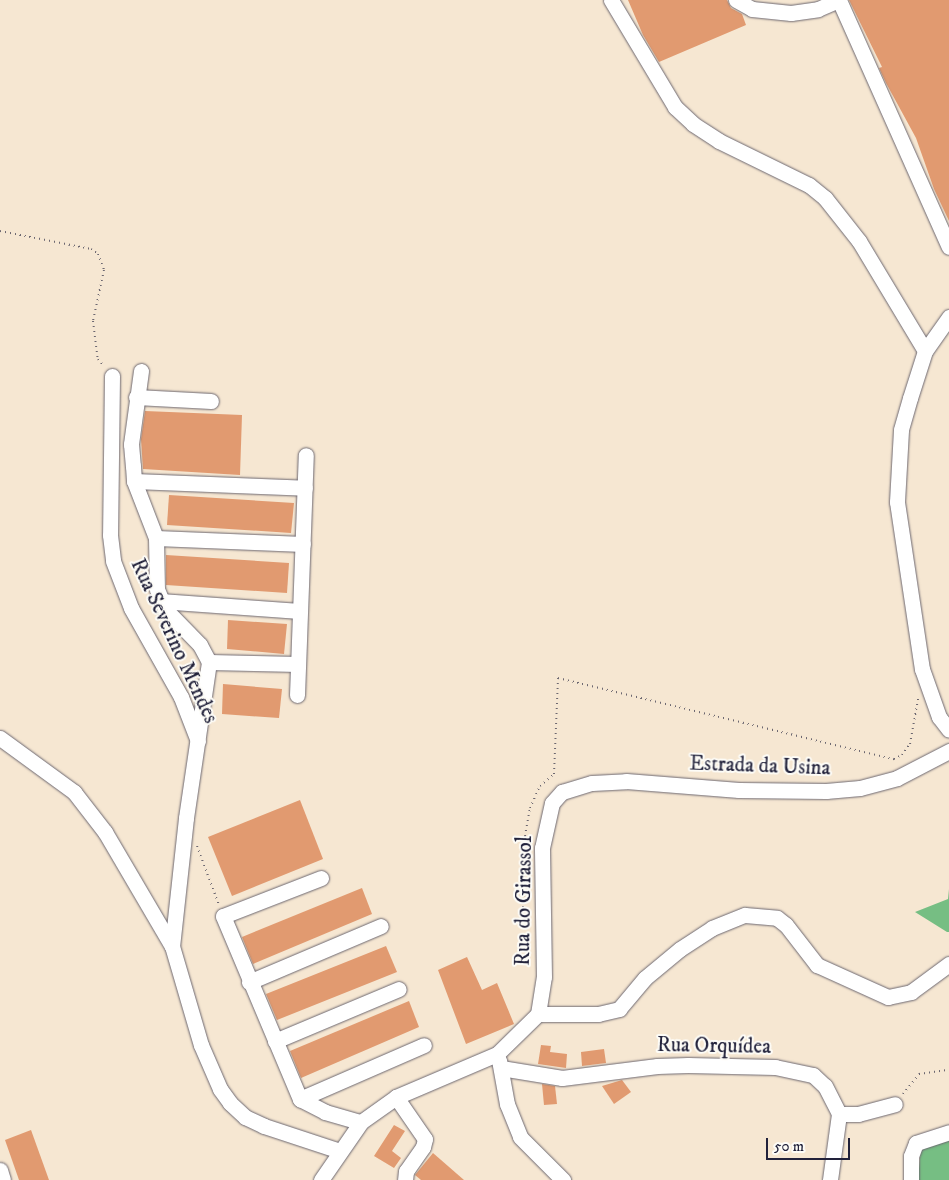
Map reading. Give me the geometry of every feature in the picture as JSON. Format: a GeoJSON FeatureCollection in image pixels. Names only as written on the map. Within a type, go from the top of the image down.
{"type":"FeatureCollection","features":[{"type":"Feature","properties":{"kind":"street"},"geometry":{"type":"LineString","coordinates":[[611,0],[675,107],[687,118],[720,141],[809,185],[825,198],[859,241],[925,351]]}},
{"type":"Feature","properties":{"kind":"street"},"geometry":{"type":"LineString","coordinates":[[736,0],[752,9],[791,14],[818,9],[838,0],[949,247]]}},
{"type":"Feature","properties":{"kind":"street"},"geometry":{"type":"LineString","coordinates":[[949,316],[925,351],[901,430],[897,502],[922,669],[939,717],[949,730]]}},
{"type":"Feature","properties":{"kind":"street"},"geometry":{"type":"LineString","coordinates":[[141,371],[131,444],[134,480],[156,538],[155,574],[160,601],[200,645],[209,662],[208,684],[186,818],[172,946]]}},
{"type":"Feature","properties":{"kind":"street","name":"Rua Severino Mendes"},"geometry":{"type":"LineString","coordinates":[[112,376],[110,534],[113,561],[131,608],[182,697],[199,745]]}},
{"type":"Feature","properties":{"kind":"street"},"geometry":{"type":"LineString","coordinates":[[136,397],[211,401]]}},
{"type":"Feature","properties":{"kind":"street"},"geometry":{"type":"LineString","coordinates":[[297,695],[306,455]]}},
{"type":"Feature","properties":{"kind":"street"},"geometry":{"type":"LineString","coordinates":[[134,480],[304,488]]}},
{"type":"Feature","properties":{"kind":"street"},"geometry":{"type":"LineString","coordinates":[[156,538],[302,544]]}},
{"type":"Feature","properties":{"kind":"street"},"geometry":{"type":"LineString","coordinates":[[160,601],[300,611]]}},
{"type":"Feature","properties":{"kind":"street"},"geometry":{"type":"LineString","coordinates":[[209,662],[298,664]]}},
{"type":"Feature","properties":{"kind":"street"},"geometry":{"type":"LineString","coordinates":[[0,738],[54,775],[90,810],[172,946],[201,1044],[220,1089],[230,1103],[245,1117],[264,1126],[340,1151]]}},
{"type":"Feature","properties":{"kind":"street","name":"Estrada da Usina"},"geometry":{"type":"LineString","coordinates":[[562,792],[592,783],[626,781],[739,790],[860,788],[897,778],[949,751]]}},
{"type":"Feature","properties":{"kind":"street","name":"Rua do Girassol"},"geometry":{"type":"LineString","coordinates":[[538,1014],[544,977],[542,848],[552,803],[562,792]]}},
{"type":"Feature","properties":{"kind":"street"},"geometry":{"type":"LineString","coordinates":[[321,878],[223,916],[249,982],[300,1099],[339,1117],[361,1122]]}},
{"type":"Feature","properties":{"kind":"street"},"geometry":{"type":"LineString","coordinates":[[320,1180],[361,1122],[396,1097],[499,1061],[538,1014],[598,1014],[619,1009],[644,978],[680,949],[712,928],[746,915],[777,918],[786,925],[817,965],[888,997],[910,992],[949,964]]}},
{"type":"Feature","properties":{"kind":"street"},"geometry":{"type":"LineString","coordinates":[[249,982],[381,926]]}},
{"type":"Feature","properties":{"kind":"street"},"geometry":{"type":"LineString","coordinates":[[275,1042],[399,989]]}},
{"type":"Feature","properties":{"kind":"street"},"geometry":{"type":"LineString","coordinates":[[300,1099],[424,1045]]}},
{"type":"Feature","properties":{"kind":"street"},"geometry":{"type":"LineString","coordinates":[[499,1061],[507,1104],[520,1137],[563,1180]]}},
{"type":"Feature","properties":{"kind":"street","name":"Rua Orquídea"},"geometry":{"type":"LineString","coordinates":[[499,1061],[562,1078],[657,1066],[775,1068],[820,1080],[830,1093],[839,1114]]}},
{"type":"Feature","properties":{"kind":"street"},"geometry":{"type":"LineString","coordinates":[[396,1097],[425,1139],[423,1147],[406,1171],[405,1180]]}},
{"type":"Feature","properties":{"kind":"street"},"geometry":{"type":"LineString","coordinates":[[830,1180],[839,1114],[858,1114],[895,1104]]}},
{"type":"Feature","properties":{"kind":"street"},"geometry":{"type":"LineString","coordinates":[[911,1180],[911,1156],[916,1143],[949,1132]]}},
{"type":"Feature","properties":{"kind":"street"},"geometry":{"type":"LineString","coordinates":[[0,1170],[3,1180]]}},
{"type":"Feature","properties":{"kind":"path"},"geometry":{"type":"LineString","coordinates":[[0,232],[91,249],[98,254],[104,270],[94,307],[94,336],[98,359],[112,376]]}},
{"type":"Feature","properties":{"kind":"path"},"geometry":{"type":"LineString","coordinates":[[544,924],[523,907],[525,836],[530,808],[540,786],[554,774],[558,678],[894,759],[902,755],[910,744],[919,695]]}},
{"type":"Feature","properties":{"kind":"path"},"geometry":{"type":"LineString","coordinates":[[196,845],[223,916]]}},
{"type":"Feature","properties":{"kind":"path"},"geometry":{"type":"LineString","coordinates":[[895,1104],[919,1074],[949,1070]]}},
{"type":"Feature","properties":{"kind":"green space"},"geometry":{"type":"Polygon","coordinates":[[[949,889],[949,932],[947,932],[915,912],[948,899],[949,889]]]}},
{"type":"Feature","properties":{"kind":"green space"},"geometry":{"type":"Polygon","coordinates":[[[949,1137],[949,1180],[918,1180],[921,1147],[949,1137]]]}},
{"type":"Feature","properties":{"kind":"building"},"geometry":{"type":"Polygon","coordinates":[[[628,0],[727,0],[731,8],[742,14],[746,25],[659,62],[643,35],[628,0]]]}},
{"type":"Feature","properties":{"kind":"building"},"geometry":{"type":"Polygon","coordinates":[[[849,0],[949,0],[949,221],[934,189],[916,138],[886,83],[879,68],[882,67],[849,0]]]}},
{"type":"Feature","properties":{"kind":"building"},"geometry":{"type":"Polygon","coordinates":[[[145,411],[242,415],[240,475],[143,469],[141,439],[145,411]]]}},
{"type":"Feature","properties":{"kind":"building"},"geometry":{"type":"Polygon","coordinates":[[[169,495],[294,503],[291,533],[167,525],[169,495]]]}},
{"type":"Feature","properties":{"kind":"building"},"geometry":{"type":"Polygon","coordinates":[[[166,555],[289,563],[287,593],[166,585],[166,555]]]}},
{"type":"Feature","properties":{"kind":"building"},"geometry":{"type":"Polygon","coordinates":[[[228,620],[287,624],[284,654],[227,649],[228,620]]]}},
{"type":"Feature","properties":{"kind":"building"},"geometry":{"type":"Polygon","coordinates":[[[223,684],[282,689],[279,718],[222,714],[223,684]]]}},
{"type":"Feature","properties":{"kind":"building"},"geometry":{"type":"Polygon","coordinates":[[[300,800],[323,859],[232,896],[208,837],[300,800]]]}},
{"type":"Feature","properties":{"kind":"building"},"geometry":{"type":"Polygon","coordinates":[[[362,888],[372,914],[253,964],[242,937],[362,888]]]}},
{"type":"Feature","properties":{"kind":"building"},"geometry":{"type":"Polygon","coordinates":[[[386,946],[397,972],[277,1020],[266,994],[386,946]]]}},
{"type":"Feature","properties":{"kind":"building"},"geometry":{"type":"Polygon","coordinates":[[[467,957],[482,990],[497,983],[514,1024],[466,1044],[438,970],[467,957]]]}},
{"type":"Feature","properties":{"kind":"building"},"geometry":{"type":"Polygon","coordinates":[[[409,1001],[419,1027],[301,1078],[290,1051],[409,1001]]]}},
{"type":"Feature","properties":{"kind":"building"},"geometry":{"type":"Polygon","coordinates":[[[541,1045],[551,1046],[550,1052],[567,1054],[566,1068],[538,1064],[541,1045]]]}},
{"type":"Feature","properties":{"kind":"building"},"geometry":{"type":"Polygon","coordinates":[[[604,1049],[606,1063],[582,1066],[581,1052],[604,1049]]]}},
{"type":"Feature","properties":{"kind":"building"},"geometry":{"type":"Polygon","coordinates":[[[622,1080],[631,1092],[614,1104],[602,1086],[622,1080]]]}},
{"type":"Feature","properties":{"kind":"building"},"geometry":{"type":"Polygon","coordinates":[[[542,1084],[555,1086],[557,1104],[544,1105],[542,1084]]]}},
{"type":"Feature","properties":{"kind":"building"},"geometry":{"type":"Polygon","coordinates":[[[394,1125],[405,1131],[392,1151],[401,1158],[394,1168],[374,1156],[394,1125]]]}},
{"type":"Feature","properties":{"kind":"building"},"geometry":{"type":"Polygon","coordinates":[[[31,1130],[49,1180],[19,1180],[5,1140],[31,1130]]]}},
{"type":"Feature","properties":{"kind":"building"},"geometry":{"type":"Polygon","coordinates":[[[433,1153],[464,1180],[421,1180],[415,1175],[433,1153]]]}}]}
